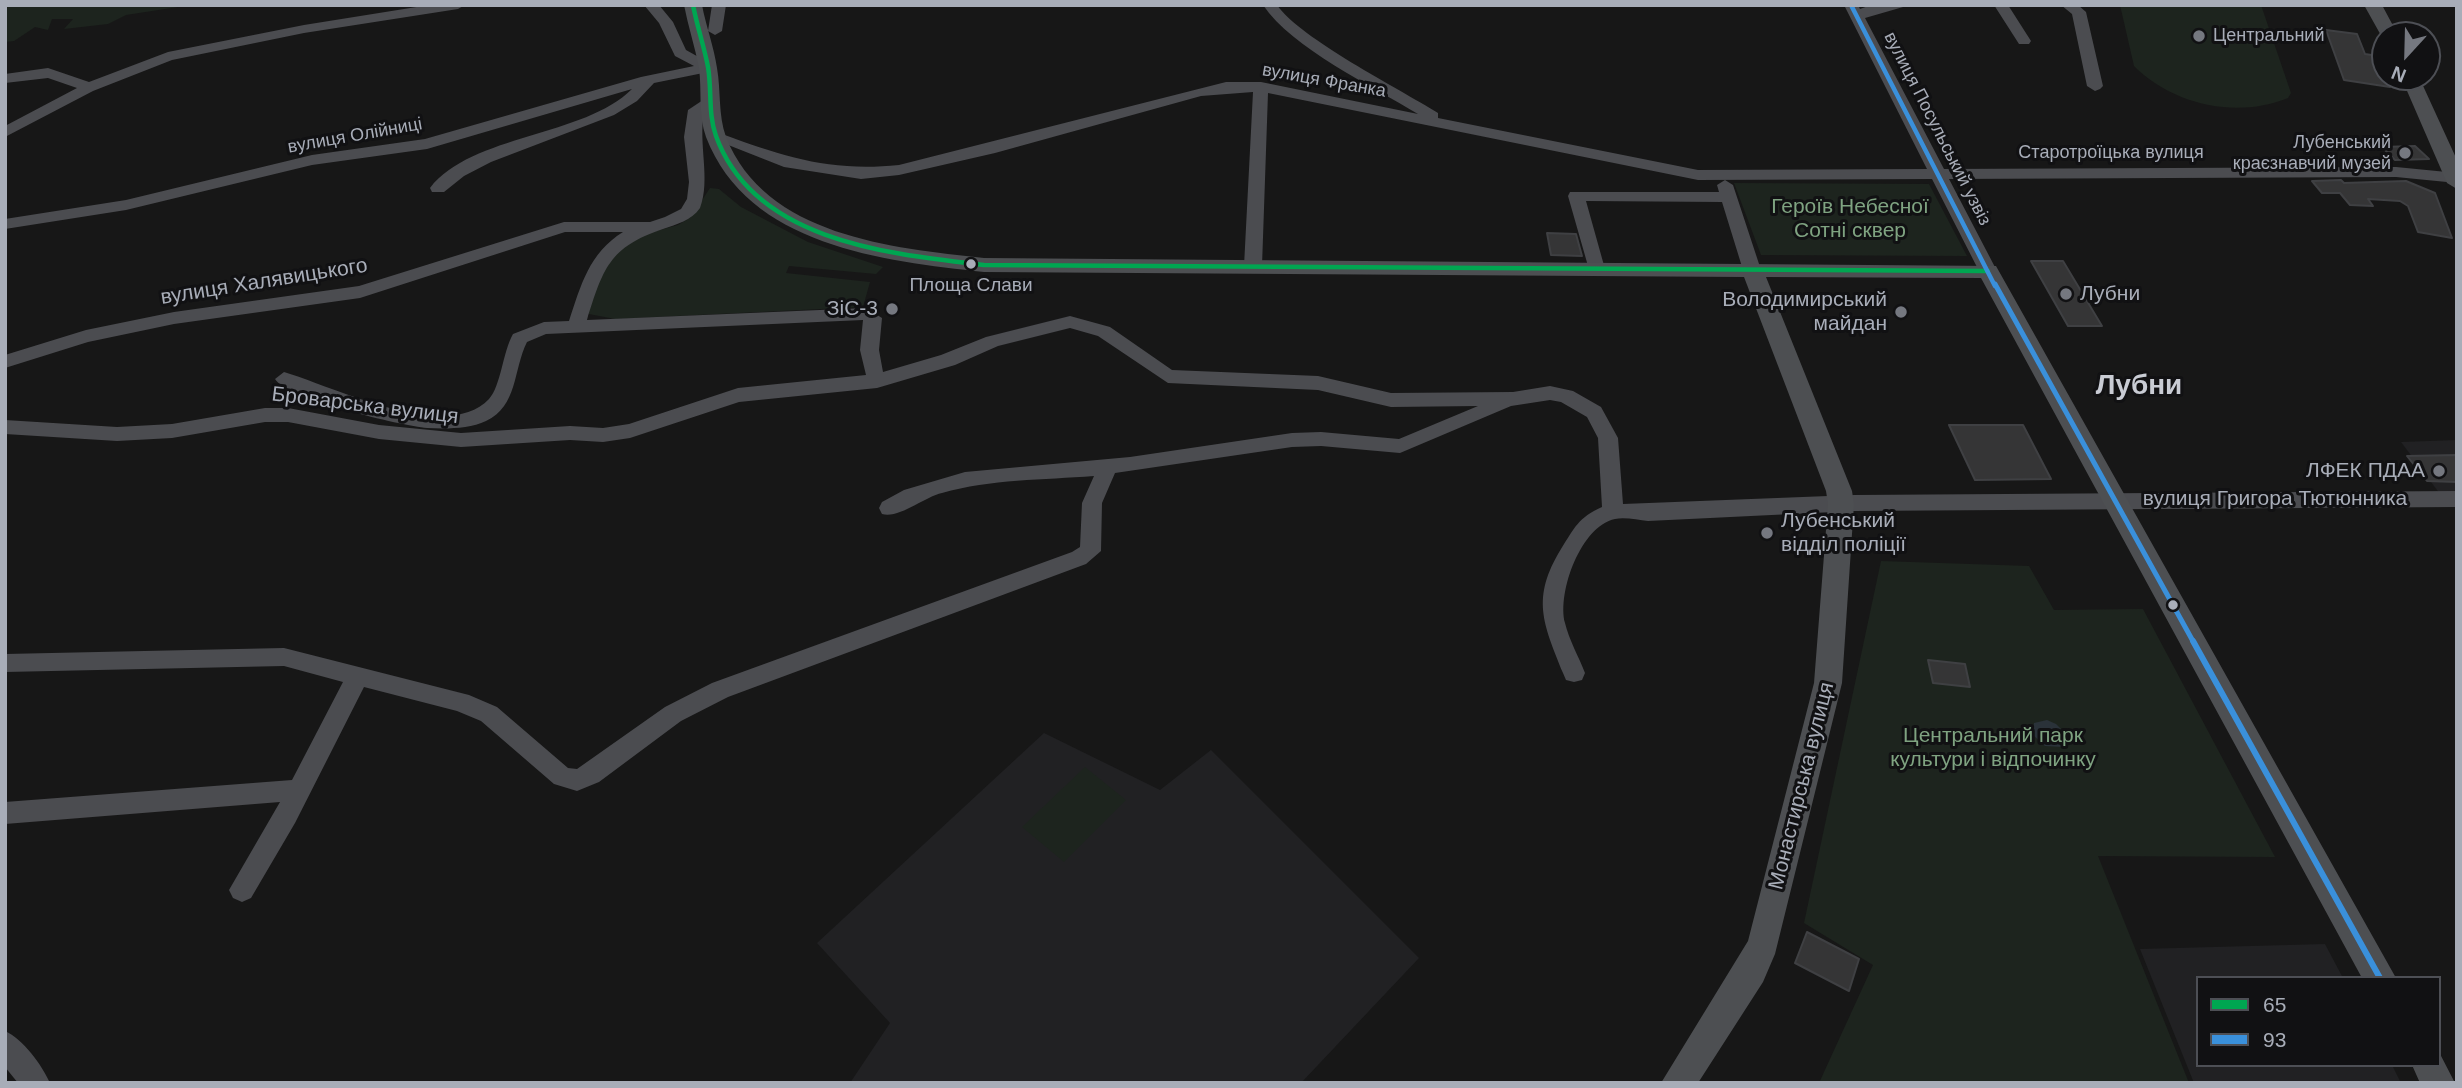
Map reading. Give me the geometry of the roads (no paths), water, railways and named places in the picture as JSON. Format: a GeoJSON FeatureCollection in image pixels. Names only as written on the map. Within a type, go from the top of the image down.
{"type":"FeatureCollection","features":[{"type":"Feature","properties":{"kind":"main road"},"geometry":{"type":"LineString","coordinates":[[693,5],[708,68],[709,101],[716,137],[728,164],[758,199],[794,221],[872,248],[935,260],[984,265],[1988,271],[2379,976]]}},
{"type":"Feature","properties":{"kind":"main road"},"geometry":{"type":"LineString","coordinates":[[2373,5],[2382,21]]}},
{"type":"Feature","properties":{"kind":"main road"},"geometry":{"type":"LineString","coordinates":[[2416,91],[2456,180]]}},
{"type":"Feature","properties":{"kind":"main road","name":"Монастирська вулиця"},"geometry":{"type":"LineString","coordinates":[[1678,1083],[1751,971],[1764,943],[1828,683],[1841,504],[1839,491],[1752,270]]}},
{"type":"Feature","properties":{"kind":"main road"},"geometry":{"type":"LineString","coordinates":[[2429,1067],[2438,1083]]}},
{"type":"Feature","properties":{"kind":"street"},"geometry":{"type":"LineString","coordinates":[[5,132],[88,88],[168,56],[304,29],[458,5]]}},
{"type":"Feature","properties":{"kind":"street"},"geometry":{"type":"LineString","coordinates":[[651,5],[666,22],[680,53],[708,68]]}},
{"type":"Feature","properties":{"kind":"street"},"geometry":{"type":"LineString","coordinates":[[715,31],[719,5]]}},
{"type":"Feature","properties":{"kind":"street"},"geometry":{"type":"LineString","coordinates":[[1270,5],[1281,22],[1440,122]]}},
{"type":"Feature","properties":{"kind":"street"},"geometry":{"type":"LineString","coordinates":[[1853,11],[1903,5]]}},
{"type":"Feature","properties":{"kind":"street"},"geometry":{"type":"LineString","coordinates":[[2001,5],[2024,41]]}},
{"type":"Feature","properties":{"kind":"street"},"geometry":{"type":"LineString","coordinates":[[2068,5],[2079,12],[2095,86]]}},
{"type":"Feature","properties":{"kind":"street","name":"вулиця Посульський узвіз"},"geometry":{"type":"LineString","coordinates":[[1853,11],[1988,271]]}},
{"type":"Feature","properties":{"kind":"street","name":"вулиця Олійниці"},"geometry":{"type":"LineString","coordinates":[[5,223],[126,205],[312,160],[427,144],[646,80],[708,68]]}},
{"type":"Feature","properties":{"kind":"street"},"geometry":{"type":"LineString","coordinates":[[5,79],[48,71],[67,76],[88,88]]}},
{"type":"Feature","properties":{"kind":"street"},"geometry":{"type":"LineString","coordinates":[[438,188],[458,173],[526,141],[606,112],[634,96],[646,80]]}},
{"type":"Feature","properties":{"kind":"street","name":"вулиця Франка"},"geometry":{"type":"LineString","coordinates":[[716,137],[790,164],[828,172],[861,174],[899,170],[995,148],[1199,92],[1226,87],[1261,88],[1698,175],[1935,172]]}},
{"type":"Feature","properties":{"kind":"street"},"geometry":{"type":"LineString","coordinates":[[1253,266],[1261,88]]}},
{"type":"Feature","properties":{"kind":"street"},"geometry":{"type":"LineString","coordinates":[[578,324],[599,258],[626,236],[668,224],[682,217],[697,197],[699,182],[692,137],[696,110],[709,101]]}},
{"type":"Feature","properties":{"kind":"street","name":"Старотроїцька вулиця"},"geometry":{"type":"LineString","coordinates":[[1935,172],[2396,172],[2456,180]]}},
{"type":"Feature","properties":{"kind":"street"},"geometry":{"type":"LineString","coordinates":[[1721,174],[1752,270]]}},
{"type":"Feature","properties":{"kind":"street"},"geometry":{"type":"LineString","coordinates":[[1595,269],[1576,196],[1728,197]]}},
{"type":"Feature","properties":{"kind":"street","name":"вулиця Халявицького"},"geometry":{"type":"LineString","coordinates":[[5,362],[86,336],[124,328],[304,298],[360,292],[564,228],[603,225],[652,227]]}},
{"type":"Feature","properties":{"kind":"street"},"geometry":{"type":"LineString","coordinates":[[284,379],[340,402],[376,411],[442,421],[469,420],[485,414],[499,401],[520,338],[544,328],[578,324],[866,314],[873,318],[867,341],[868,357],[877,381]]}},
{"type":"Feature","properties":{"kind":"street","name":"Броварська вулиця"},"geometry":{"type":"LineString","coordinates":[[5,427],[117,434],[172,431],[276,415],[379,432],[461,440],[570,433],[603,435],[630,431],[738,395],[877,381],[948,360],[993,341],[1070,322],[1104,331],[1168,376],[1318,383],[1391,400],[1513,399]]}},
{"type":"Feature","properties":{"kind":"street"},"geometry":{"type":"LineString","coordinates":[[889,508],[935,487],[1002,475],[1108,467],[1292,440],[1321,439],[1400,446],[1513,399],[1558,394],[1574,398],[1594,412],[1608,438],[1613,511],[1588,523],[1556,575],[1552,604],[1554,623],[1574,673]]}},
{"type":"Feature","properties":{"kind":"street"},"geometry":{"type":"LineString","coordinates":[[5,663],[284,657],[461,702],[489,714],[562,777],[577,780],[591,775],[673,714],[720,690],[1079,558],[1090,551],[1091,503],[1108,467]]}},
{"type":"Feature","properties":{"kind":"street","name":"вулиця Григора Тютюнника"},"geometry":{"type":"LineString","coordinates":[[1613,511],[1648,513],[1841,504],[2114,500],[2457,499]]}},
{"type":"Feature","properties":{"kind":"street"},"geometry":{"type":"LineString","coordinates":[[243,890],[359,674]]}},
{"type":"Feature","properties":{"kind":"street"},"geometry":{"type":"LineString","coordinates":[[5,813],[299,790]]}},
{"type":"Feature","properties":{"kind":"street"},"geometry":{"type":"LineString","coordinates":[[5,1045],[36,1083]]}},
{"type":"Feature","properties":{"kind":"place","name":"Центральний"},"geometry":{"type":"Point","coordinates":[2199,36]}},
{"type":"Feature","properties":{"kind":"place","name":"Лубенський краєзнавчий музей"},"geometry":{"type":"Point","coordinates":[2405,153]}},
{"type":"Feature","properties":{"kind":"place","name":"Площа Слави"},"geometry":{"type":"Point","coordinates":[971,264]}},
{"type":"Feature","properties":{"kind":"place","name":"Лубни"},"geometry":{"type":"Point","coordinates":[2066,294]}},
{"type":"Feature","properties":{"kind":"place","name":"ЗіС-3"},"geometry":{"type":"Point","coordinates":[892,309]}},
{"type":"Feature","properties":{"kind":"place","name":"Володимирський майдан"},"geometry":{"type":"Point","coordinates":[1901,312]}},
{"type":"Feature","properties":{"kind":"place","name":"ЛФЕК ПДАА"},"geometry":{"type":"Point","coordinates":[2439,471]}},
{"type":"Feature","properties":{"kind":"place","name":"Лубенський відділ поліції"},"geometry":{"type":"Point","coordinates":[1767,533]}},
{"type":"Feature","properties":{"kind":"district","name":"Лубни"},"geometry":{"type":"Point","coordinates":[2139,386]}},
{"type":"Feature","properties":{"kind":"park label","name":"Героїв Небесної Сотні сквер"},"geometry":{"type":"Point","coordinates":[1850,219]}},
{"type":"Feature","properties":{"kind":"park label","name":"Центральний парк культури і відпочинку"},"geometry":{"type":"Point","coordinates":[1993,748]}}]}
